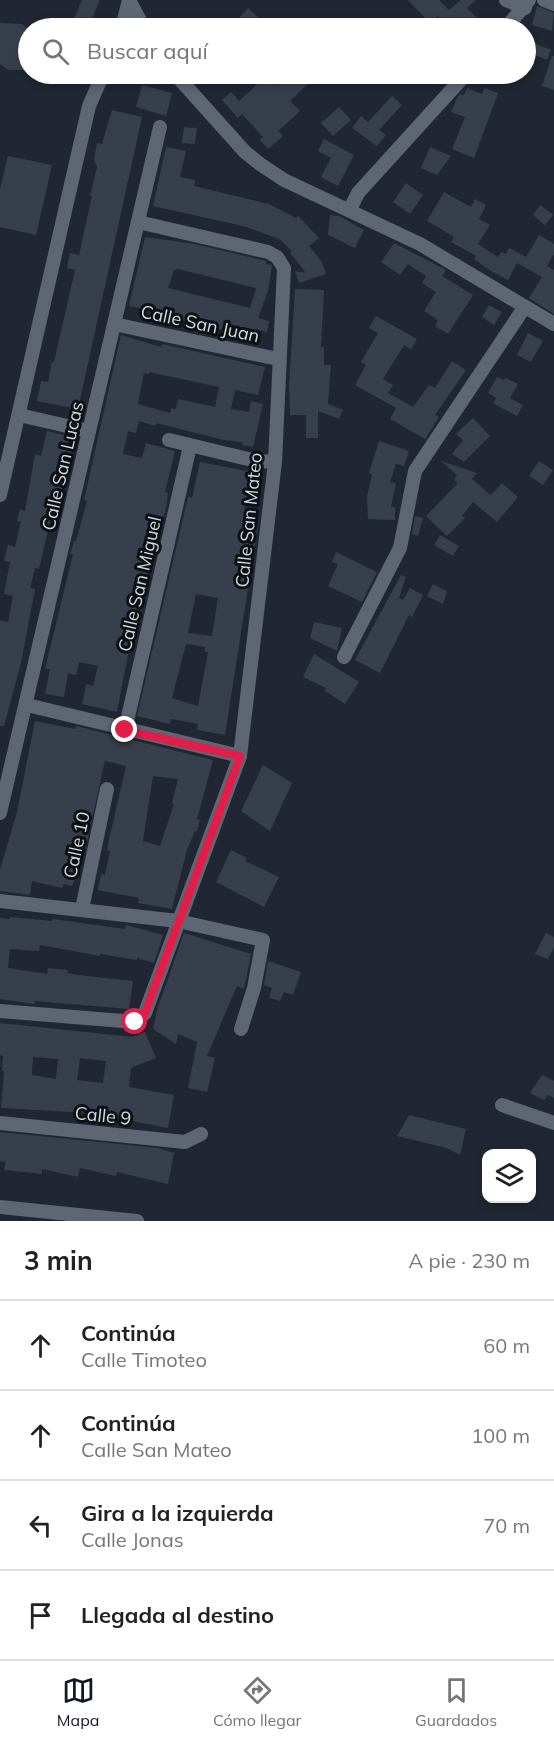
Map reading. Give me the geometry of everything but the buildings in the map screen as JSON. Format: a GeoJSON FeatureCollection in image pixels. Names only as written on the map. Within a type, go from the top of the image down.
{"type":"FeatureCollection","features":[{"type":"Feature","properties":{"kind":"street"},"geometry":{"type":"LineString","coordinates":[[124,18],[129,0]]}},
{"type":"Feature","properties":{"kind":"street"},"geometry":{"type":"LineString","coordinates":[[129,0],[139,18]]}},
{"type":"Feature","properties":{"kind":"street"},"geometry":{"type":"LineString","coordinates":[[506,0],[527,4]]}},
{"type":"Feature","properties":{"kind":"street"},"geometry":{"type":"LineString","coordinates":[[544,0],[554,4]]}},
{"type":"Feature","properties":{"kind":"street"},"geometry":{"type":"LineString","coordinates":[[515,18],[527,4]]}},
{"type":"Feature","properties":{"kind":"street"},"geometry":{"type":"LineString","coordinates":[[0,495],[89,106],[99,84]]}},
{"type":"Feature","properties":{"kind":"street"},"geometry":{"type":"LineString","coordinates":[[184,84],[245,152],[284,180],[350,209],[428,248],[554,324]]}},
{"type":"Feature","properties":{"kind":"street"},"geometry":{"type":"LineString","coordinates":[[350,209],[358,193],[457,84]]}},
{"type":"Feature","properties":{"kind":"street","name":"Calle San Lucas"},"geometry":{"type":"LineString","coordinates":[[0,813],[160,126]]}},
{"type":"Feature","properties":{"kind":"street","name":"Calle San Mateo"},"geometry":{"type":"LineString","coordinates":[[0,1011],[135,1022],[145,1013],[240,756],[275,462],[278,359],[285,273],[277,257],[261,250],[138,222]]}},
{"type":"Feature","properties":{"kind":"street"},"geometry":{"type":"LineString","coordinates":[[344,657],[400,548],[415,471],[524,308]]}},
{"type":"Feature","properties":{"kind":"street","name":"Calle San Juan"},"geometry":{"type":"LineString","coordinates":[[114,324],[278,359]]}},
{"type":"Feature","properties":{"kind":"street"},"geometry":{"type":"LineString","coordinates":[[19,415],[89,431]]}},
{"type":"Feature","properties":{"kind":"street"},"geometry":{"type":"LineString","coordinates":[[169,440],[256,461],[275,462]]}},
{"type":"Feature","properties":{"kind":"street","name":"Calle San Miguel"},"geometry":{"type":"LineString","coordinates":[[125,730],[190,446]]}},
{"type":"Feature","properties":{"kind":"street"},"geometry":{"type":"LineString","coordinates":[[27,705],[240,756]]}},
{"type":"Feature","properties":{"kind":"street","name":"Calle 10"},"geometry":{"type":"LineString","coordinates":[[82,909],[107,789]]}},
{"type":"Feature","properties":{"kind":"street"},"geometry":{"type":"LineString","coordinates":[[0,901],[178,921],[263,940],[254,988],[241,1029]]}},
{"type":"Feature","properties":{"kind":"street"},"geometry":{"type":"LineString","coordinates":[[502,1105],[554,1123]]}},
{"type":"Feature","properties":{"kind":"street","name":"Calle 9"},"geometry":{"type":"LineString","coordinates":[[0,1123],[185,1142],[201,1134]]}},
{"type":"Feature","properties":{"kind":"street"},"geometry":{"type":"LineString","coordinates":[[0,1207],[137,1221]]}},
{"type":"Feature","properties":{"kind":"route"},"geometry":{"type":"LineString","coordinates":[[125,730],[240,756],[145,1013],[135,1022]]}}]}
